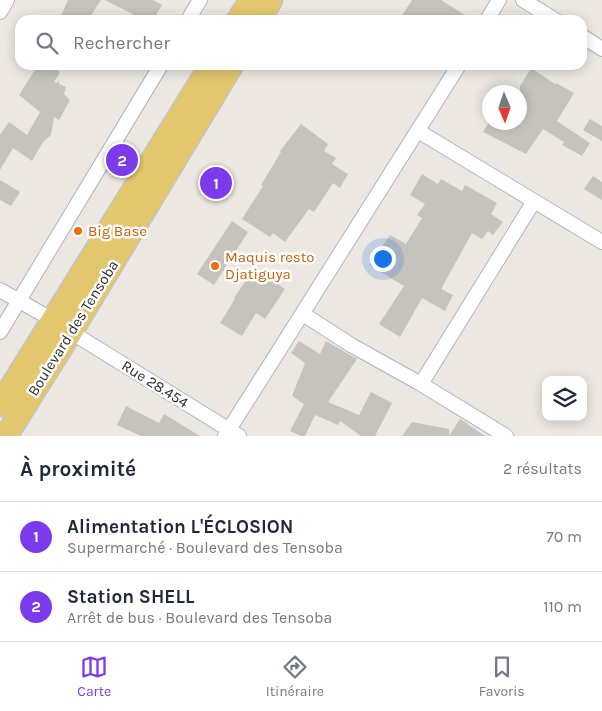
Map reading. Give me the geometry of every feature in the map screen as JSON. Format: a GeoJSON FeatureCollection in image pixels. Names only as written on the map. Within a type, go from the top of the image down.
{"type":"FeatureCollection","features":[{"type":"Feature","properties":{"kind":"main road"},"geometry":{"type":"LineString","coordinates":[[241,15],[251,0]]}},
{"type":"Feature","properties":{"kind":"main road"},"geometry":{"type":"LineString","coordinates":[[262,15],[271,0]]}},
{"type":"Feature","properties":{"kind":"main road","name":"Boulevard des Tensoba"},"geometry":{"type":"LineString","coordinates":[[6,436],[62,326],[208,70]]}},
{"type":"Feature","properties":{"kind":"main road","name":"Boulevard des Tensoba"},"geometry":{"type":"LineString","coordinates":[[0,405],[62,326],[229,70]]}},
{"type":"Feature","properties":{"kind":"street"},"geometry":{"type":"LineString","coordinates":[[0,12],[7,0]]}},
{"type":"Feature","properties":{"kind":"street"},"geometry":{"type":"LineString","coordinates":[[191,15],[200,0]]}},
{"type":"Feature","properties":{"kind":"street"},"geometry":{"type":"LineString","coordinates":[[490,15],[499,0]]}},
{"type":"Feature","properties":{"kind":"street"},"geometry":{"type":"LineString","coordinates":[[523,0],[547,15]]}},
{"type":"Feature","properties":{"kind":"street"},"geometry":{"type":"LineString","coordinates":[[587,39],[602,49]]}},
{"type":"Feature","properties":{"kind":"street"},"geometry":{"type":"LineString","coordinates":[[0,332],[158,70]]}},
{"type":"Feature","properties":{"kind":"street"},"geometry":{"type":"LineString","coordinates":[[231,434],[303,314],[456,70]]}},
{"type":"Feature","properties":{"kind":"street"},"geometry":{"type":"LineString","coordinates":[[418,130],[602,242]]}},
{"type":"Feature","properties":{"kind":"street"},"geometry":{"type":"LineString","coordinates":[[421,384],[534,201]]}},
{"type":"Feature","properties":{"kind":"street","name":"Rue 28.454"},"geometry":{"type":"LineString","coordinates":[[0,290],[62,326],[231,434]]}},
{"type":"Feature","properties":{"kind":"street"},"geometry":{"type":"LineString","coordinates":[[303,314],[351,345],[421,384],[506,436]]}},
{"type":"Feature","properties":{"kind":"building"},"geometry":{"type":"Polygon","coordinates":[[[68,0],[101,0],[91,15],[61,15],[68,0]]]}},
{"type":"Feature","properties":{"kind":"building"},"geometry":{"type":"Polygon","coordinates":[[[105,0],[153,0],[162,5],[156,15],[134,15],[105,0]]]}},
{"type":"Feature","properties":{"kind":"building"},"geometry":{"type":"Polygon","coordinates":[[[412,0],[441,0],[465,15],[423,15],[402,15],[412,0]]]}},
{"type":"Feature","properties":{"kind":"building"},"geometry":{"type":"Polygon","coordinates":[[[35,70],[57,70],[60,72],[54,82],[57,83],[59,81],[59,84],[66,87],[64,94],[70,100],[59,120],[54,117],[51,135],[43,142],[32,161],[13,148],[0,170],[0,135],[9,122],[27,135],[40,112],[19,95],[35,70]]]}},
{"type":"Feature","properties":{"kind":"building"},"geometry":{"type":"Polygon","coordinates":[[[530,70],[534,70],[555,84],[574,93],[557,121],[590,143],[582,156],[562,145],[564,142],[543,129],[526,154],[483,132],[484,130],[527,130],[527,85],[521,85],[530,70]]]}},
{"type":"Feature","properties":{"kind":"building"},"geometry":{"type":"Polygon","coordinates":[[[590,119],[602,126],[602,141],[583,130],[590,119]]]}},
{"type":"Feature","properties":{"kind":"building"},"geometry":{"type":"Polygon","coordinates":[[[301,124],[328,144],[324,151],[336,158],[332,164],[348,174],[340,188],[333,183],[314,212],[309,209],[285,242],[273,233],[270,237],[242,219],[263,186],[261,185],[280,151],[301,124]]]}},
{"type":"Feature","properties":{"kind":"building"},"geometry":{"type":"Polygon","coordinates":[[[422,174],[438,184],[441,179],[462,191],[465,185],[497,203],[491,214],[503,222],[493,235],[488,231],[482,239],[472,233],[441,289],[453,295],[445,311],[422,298],[400,337],[379,324],[404,286],[369,265],[390,235],[406,244],[422,218],[417,215],[425,204],[410,195],[422,174]]]}},
{"type":"Feature","properties":{"kind":"building"},"geometry":{"type":"Polygon","coordinates":[[[593,176],[602,182],[602,200],[584,189],[593,176]]]}},
{"type":"Feature","properties":{"kind":"building"},"geometry":{"type":"Polygon","coordinates":[[[0,180],[20,192],[11,206],[0,200],[0,180]]]}},
{"type":"Feature","properties":{"kind":"building"},"geometry":{"type":"Polygon","coordinates":[[[232,221],[248,232],[214,285],[197,274],[232,221]]]}},
{"type":"Feature","properties":{"kind":"building"},"geometry":{"type":"Polygon","coordinates":[[[254,268],[285,289],[265,319],[256,313],[242,336],[220,323],[254,268]]]}},
{"type":"Feature","properties":{"kind":"building"},"geometry":{"type":"Polygon","coordinates":[[[299,341],[320,354],[326,341],[357,359],[328,402],[359,415],[371,392],[392,403],[375,436],[361,436],[340,421],[338,425],[315,415],[305,436],[290,431],[304,404],[292,396],[305,363],[291,353],[299,341]]]}},
{"type":"Feature","properties":{"kind":"building"},"geometry":{"type":"Polygon","coordinates":[[[126,406],[159,423],[164,414],[200,436],[141,436],[117,425],[126,406]]]}},
{"type":"Feature","properties":{"kind":"building"},"geometry":{"type":"Polygon","coordinates":[[[460,419],[485,436],[449,436],[460,419]]]}},
{"type":"Feature","properties":{"kind":"building"},"geometry":{"type":"Polygon","coordinates":[[[412,422],[449,429],[449,436],[402,436],[412,422]]]}},
{"type":"Feature","properties":{"kind":"place","name":"Station SHELL"},"geometry":{"type":"Point","coordinates":[122,160]}},
{"type":"Feature","properties":{"kind":"place","name":"Alimentation L'ÉCLOSION"},"geometry":{"type":"Point","coordinates":[216,183]}},
{"type":"Feature","properties":{"kind":"place","name":"Big Base"},"geometry":{"type":"Point","coordinates":[78,231]}},
{"type":"Feature","properties":{"kind":"place","name":"Maquis resto Djatiguya"},"geometry":{"type":"Point","coordinates":[215,266]}}]}
